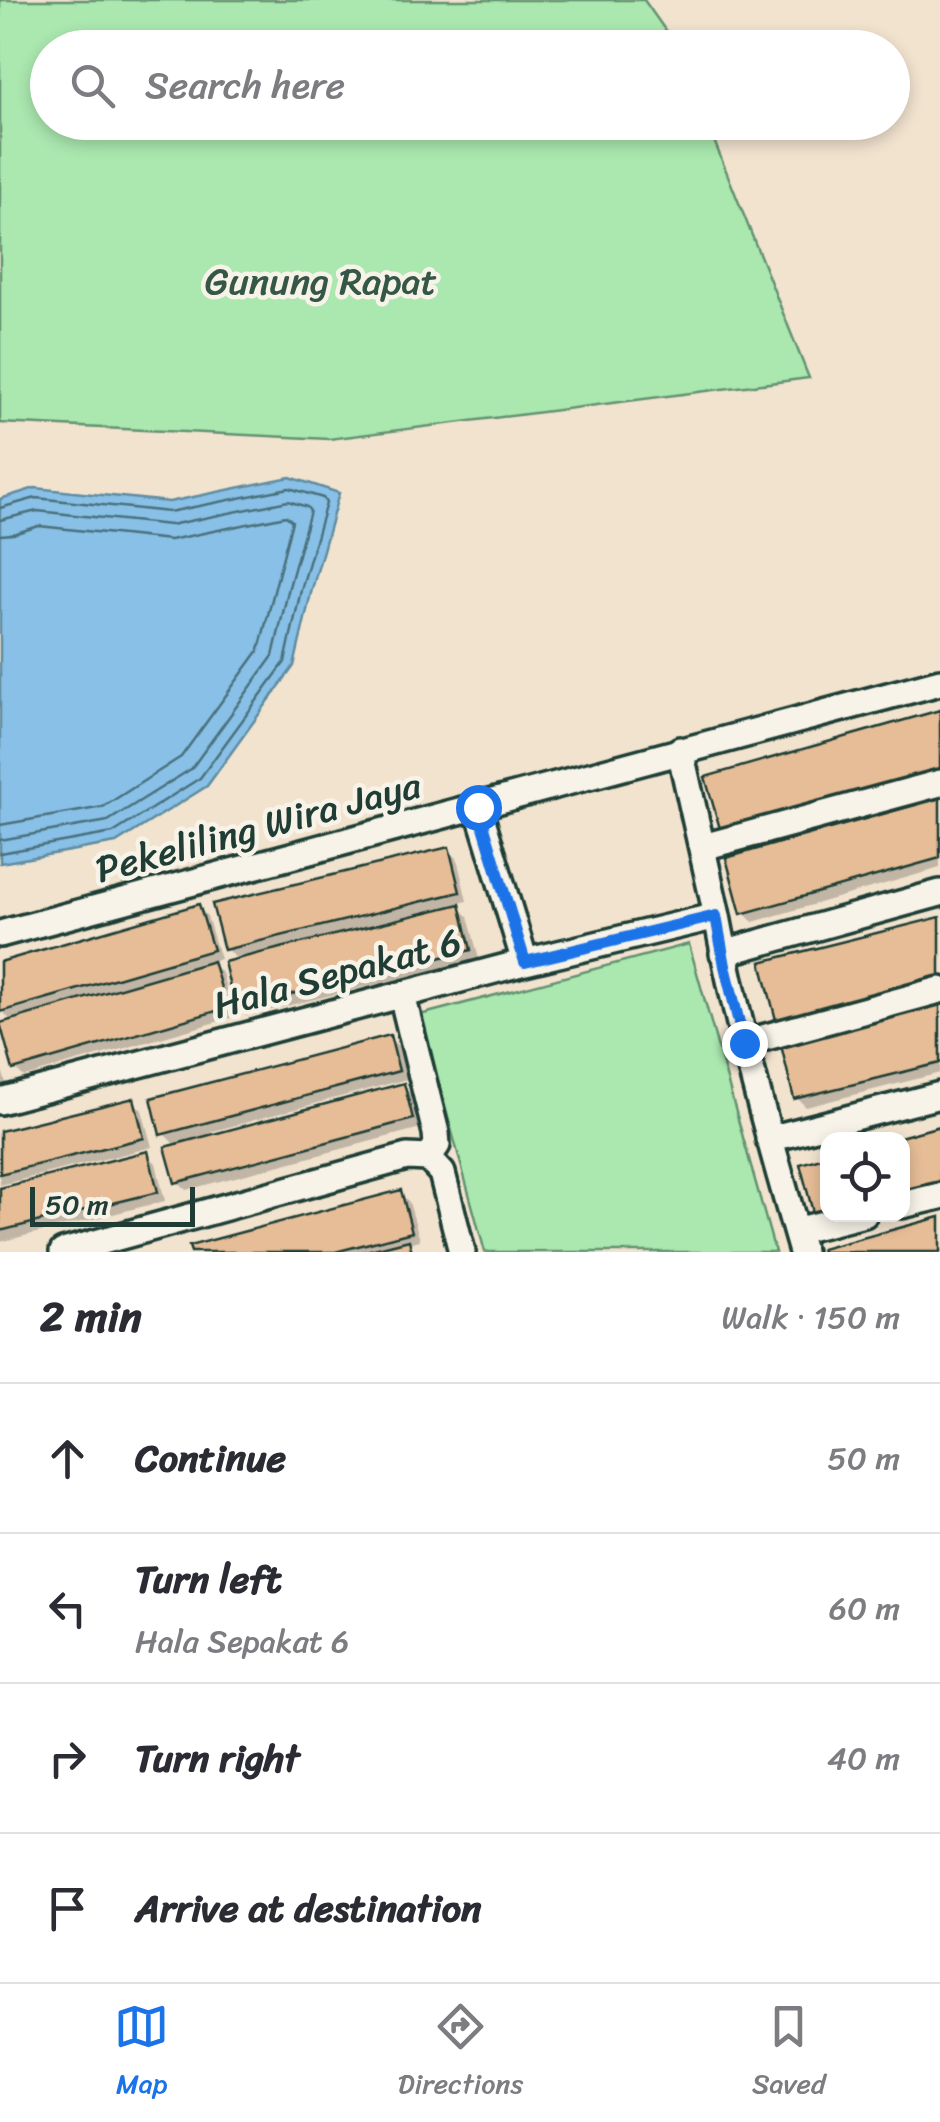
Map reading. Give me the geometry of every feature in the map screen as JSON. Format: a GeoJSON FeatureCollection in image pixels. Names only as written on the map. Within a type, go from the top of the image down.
{"type":"FeatureCollection","features":[{"type":"Feature","properties":{"kind":"street","name":"Pekeliling Wira Jaya"},"geometry":{"type":"LineString","coordinates":[[0,934],[940,682]]}},
{"type":"Feature","properties":{"kind":"street"},"geometry":{"type":"LineString","coordinates":[[680,750],[703,847],[705,918],[724,952],[769,1140],[799,1242],[845,1222]]}},
{"type":"Feature","properties":{"kind":"street"},"geometry":{"type":"LineString","coordinates":[[703,847],[940,784]]}},
{"type":"Feature","properties":{"kind":"street"},"geometry":{"type":"LineString","coordinates":[[478,807],[525,962]]}},
{"type":"Feature","properties":{"kind":"street"},"geometry":{"type":"LineString","coordinates":[[724,952],[940,892]]}},
{"type":"Feature","properties":{"kind":"street","name":"Hala Sepakat 6"},"geometry":{"type":"LineString","coordinates":[[0,1101],[705,918]]}},
{"type":"Feature","properties":{"kind":"street"},"geometry":{"type":"LineString","coordinates":[[744,1043],[940,990]]}},
{"type":"Feature","properties":{"kind":"street"},"geometry":{"type":"LineString","coordinates":[[63,1252],[418,1157],[437,1145],[402,995]]}},
{"type":"Feature","properties":{"kind":"street"},"geometry":{"type":"LineString","coordinates":[[769,1140],[940,1095]]}},
{"type":"Feature","properties":{"kind":"street"},"geometry":{"type":"LineString","coordinates":[[418,1157],[442,1173],[462,1252]]}},
{"type":"Feature","properties":{"kind":"street"},"geometry":{"type":"LineString","coordinates":[[910,1203],[940,1196]]}},
{"type":"Feature","properties":{"kind":"green space","name":"Gunung Rapat"},"geometry":{"type":"Polygon","coordinates":[[[0,0],[644,0],[665,30],[30,30],[30,140],[714,140],[809,378],[329,439],[0,423],[0,0]]]}},
{"type":"Feature","properties":{"kind":"green space"},"geometry":{"type":"Polygon","coordinates":[[[689,944],[775,1252],[485,1252],[420,1015],[689,944]]]}},
{"type":"Feature","properties":{"kind":"water"},"geometry":{"type":"Polygon","coordinates":[[[290,477],[339,493],[294,666],[207,786],[116,843],[0,863],[0,499],[35,488],[169,502],[290,477]]]}},
{"type":"Feature","properties":{"kind":"building"},"geometry":{"type":"Polygon","coordinates":[[[940,710],[940,770],[721,832],[705,777],[940,710]]]}},
{"type":"Feature","properties":{"kind":"building"},"geometry":{"type":"Polygon","coordinates":[[[940,798],[940,858],[741,914],[726,858],[940,798]]]}},
{"type":"Feature","properties":{"kind":"building"},"geometry":{"type":"Polygon","coordinates":[[[449,847],[460,892],[224,950],[212,904],[449,847]]]}},
{"type":"Feature","properties":{"kind":"building"},"geometry":{"type":"Polygon","coordinates":[[[199,904],[213,950],[0,1012],[0,962],[199,904]]]}},
{"type":"Feature","properties":{"kind":"building"},"geometry":{"type":"Polygon","coordinates":[[[460,904],[471,950],[235,1008],[224,962],[460,904]]]}},
{"type":"Feature","properties":{"kind":"building"},"geometry":{"type":"Polygon","coordinates":[[[940,917],[940,979],[776,1020],[761,962],[940,917]]]}},
{"type":"Feature","properties":{"kind":"building"},"geometry":{"type":"Polygon","coordinates":[[[213,961],[227,1008],[13,1070],[0,1023],[213,961]]]}},
{"type":"Feature","properties":{"kind":"building"},"geometry":{"type":"Polygon","coordinates":[[[940,1001],[940,1063],[794,1099],[780,1041],[940,1001]]]}},
{"type":"Feature","properties":{"kind":"building"},"geometry":{"type":"Polygon","coordinates":[[[390,1035],[399,1071],[160,1135],[151,1098],[390,1035]]]}},
{"type":"Feature","properties":{"kind":"building"},"geometry":{"type":"Polygon","coordinates":[[[404,1083],[413,1119],[175,1183],[165,1147],[404,1083]]]}},
{"type":"Feature","properties":{"kind":"building"},"geometry":{"type":"Polygon","coordinates":[[[134,1098],[144,1138],[0,1174],[0,1131],[134,1098]]]}},
{"type":"Feature","properties":{"kind":"building"},"geometry":{"type":"Polygon","coordinates":[[[940,1126],[940,1182],[910,1191],[910,1134],[940,1126]]]}},
{"type":"Feature","properties":{"kind":"building"},"geometry":{"type":"Polygon","coordinates":[[[148,1151],[158,1192],[0,1231],[0,1188],[148,1151]]]}},
{"type":"Feature","properties":{"kind":"building"},"geometry":{"type":"Polygon","coordinates":[[[820,1158],[820,1215],[814,1216],[800,1164],[820,1158]]]}},
{"type":"Feature","properties":{"kind":"building"},"geometry":{"type":"Polygon","coordinates":[[[401,1190],[412,1232],[335,1252],[191,1252],[189,1246],[401,1190]]]}},
{"type":"Feature","properties":{"kind":"building"},"geometry":{"type":"Polygon","coordinates":[[[940,1217],[940,1252],[821,1249],[940,1217]]]}},
{"type":"Feature","properties":{"kind":"building"},"geometry":{"type":"Polygon","coordinates":[[[409,1240],[412,1252],[362,1252],[409,1240]]]}},
{"type":"Feature","properties":{"kind":"route"},"geometry":{"type":"LineString","coordinates":[[478,807],[525,962],[716,916],[744,1043]]}}]}
